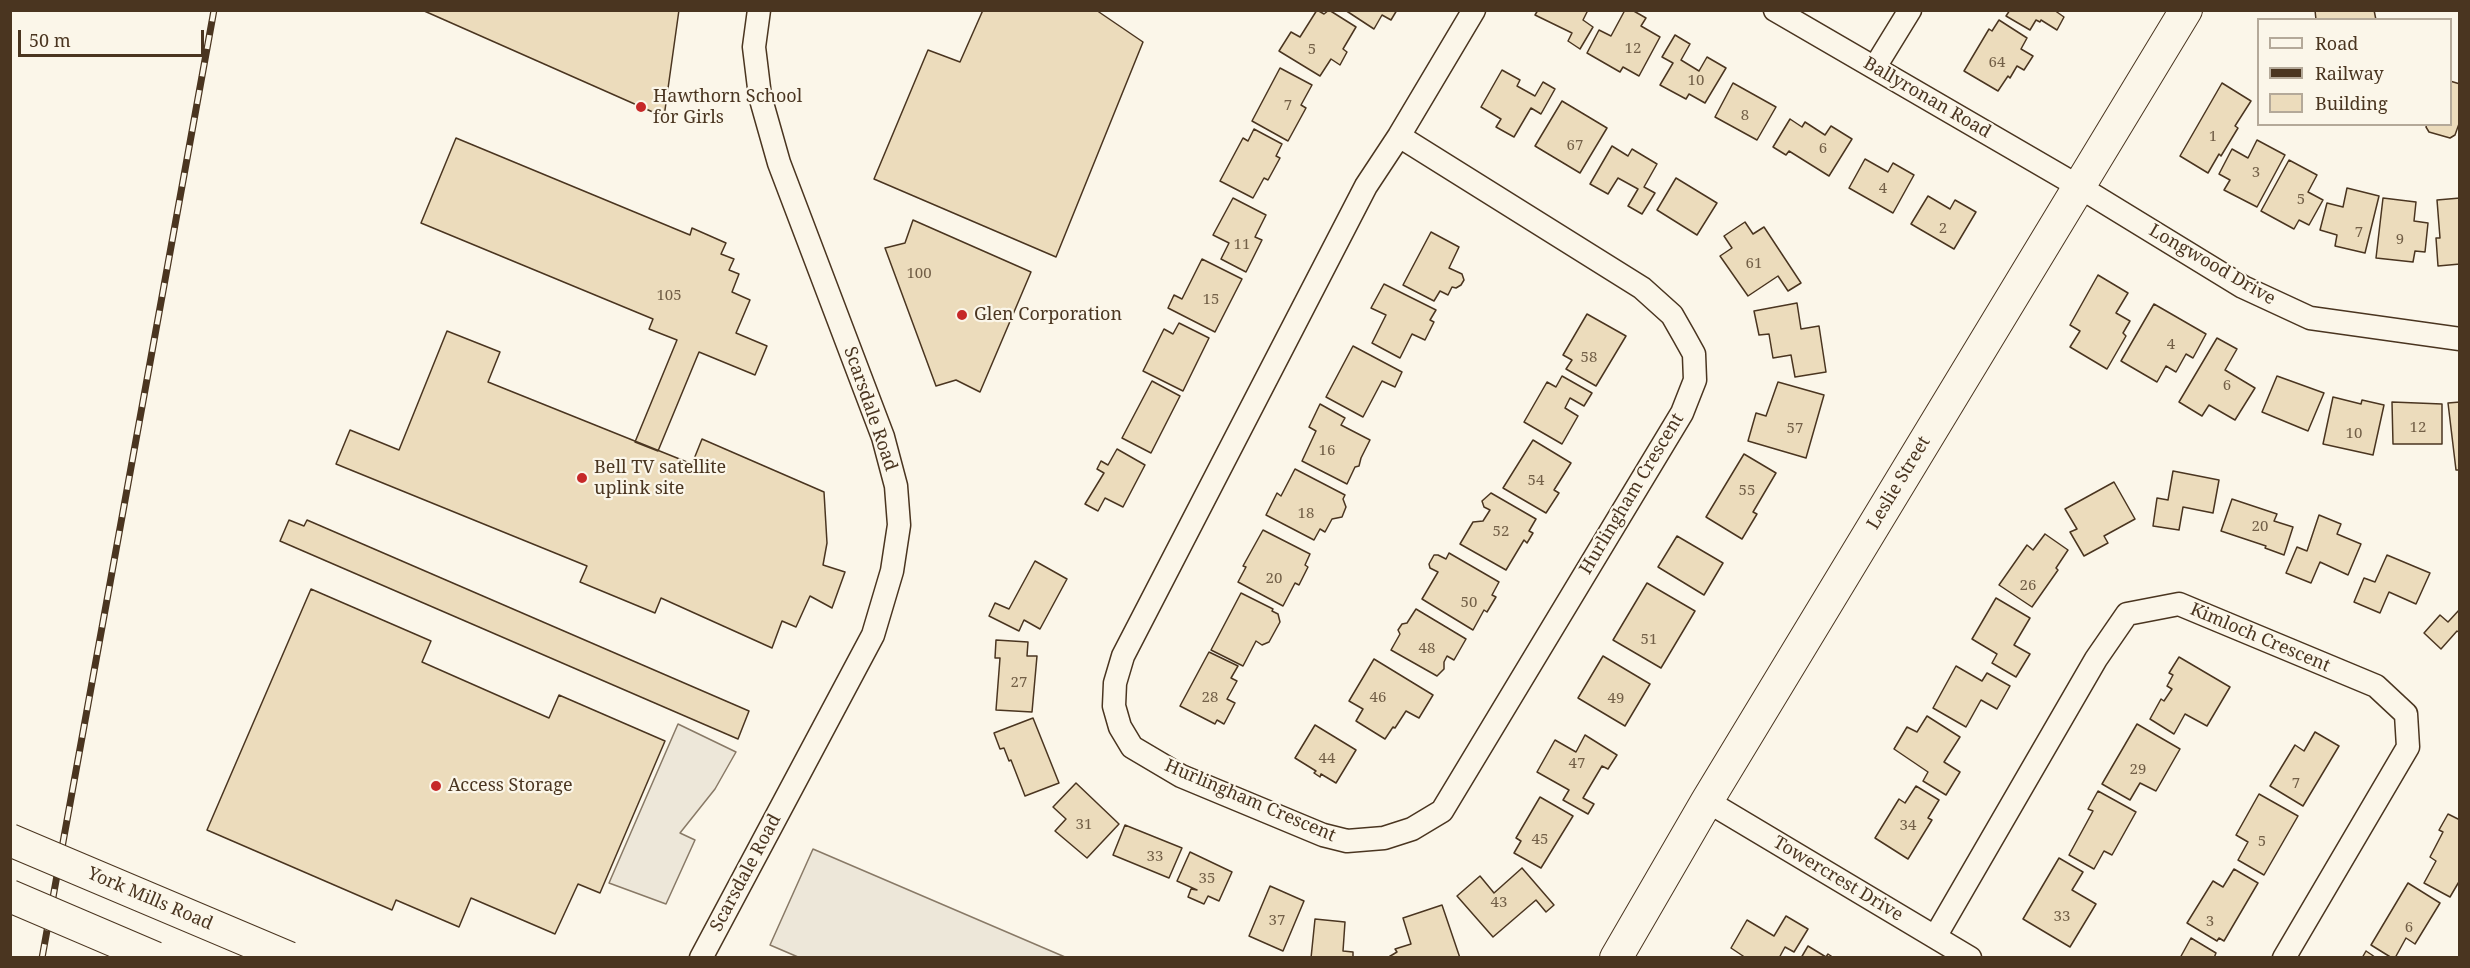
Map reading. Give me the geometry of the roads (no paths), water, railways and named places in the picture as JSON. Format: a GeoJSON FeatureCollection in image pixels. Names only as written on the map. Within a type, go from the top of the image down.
{"type":"FeatureCollection","features":[{"type":"Feature","properties":{"kind":"main road","name":"Leslie Street"},"geometry":{"type":"LineString","coordinates":[[1616,957],[1707,801],[2186,10]]}},
{"type":"Feature","properties":{"kind":"main road","name":"York Mills Road"},"geometry":{"type":"LineString","coordinates":[[10,840],[289,957]]}},
{"type":"Feature","properties":{"kind":"main road"},"geometry":{"type":"LineString","coordinates":[[10,896],[156,957]]}},
{"type":"Feature","properties":{"kind":"street","name":"Scarsdale Road"},"geometry":{"type":"LineString","coordinates":[[701,957],[874,633],[890,580],[899,525],[895,482],[882,434],[803,229],[779,163],[762,106],[756,82],[754,53],[754,34],[759,10]]}},
{"type":"Feature","properties":{"kind":"street","name":"Hurlingham Crescent"},"geometry":{"type":"LineString","coordinates":[[1399,136],[1642,288],[1672,315],[1694,354],[1695,380],[1682,412],[1442,811],[1412,829],[1384,838],[1347,841],[1323,835],[1181,776],[1132,747],[1120,727],[1114,706],[1114,683],[1123,656],[1366,186],[1399,136],[1473,10]]}},
{"type":"Feature","properties":{"kind":"street","name":"Ballyronan Road"},"geometry":{"type":"LineString","coordinates":[[1775,10],[2078,186]]}},
{"type":"Feature","properties":{"kind":"street"},"geometry":{"type":"LineString","coordinates":[[1875,67],[1910,10]]}},
{"type":"Feature","properties":{"kind":"street","name":"Longwood Drive"},"geometry":{"type":"LineString","coordinates":[[2078,186],[2243,287],[2310,318],[2460,339]]}},
{"type":"Feature","properties":{"kind":"street","name":"Kimloch Crescent"},"geometry":{"type":"LineString","coordinates":[[1935,937],[2096,659],[2127,614],[2179,604],[2376,686],[2406,714],[2408,747],[2284,957]]}},
{"type":"Feature","properties":{"kind":"street","name":"Towercrest Drive"},"geometry":{"type":"LineString","coordinates":[[1707,801],[1970,957]]}},
{"type":"Feature","properties":{"kind":"railway"},"geometry":{"type":"LineString","coordinates":[[42,958],[214,10]]}},
{"type":"Feature","properties":{"kind":"place","name":"Hawthorn School for Girls"},"geometry":{"type":"Point","coordinates":[641,107]}},
{"type":"Feature","properties":{"kind":"place","name":"Glen Corporation"},"geometry":{"type":"Point","coordinates":[962,315]}},
{"type":"Feature","properties":{"kind":"place","name":"Bell TV satellite uplink site"},"geometry":{"type":"Point","coordinates":[582,478]}},
{"type":"Feature","properties":{"kind":"place","name":"Access Storage"},"geometry":{"type":"Point","coordinates":[436,786]}}]}
